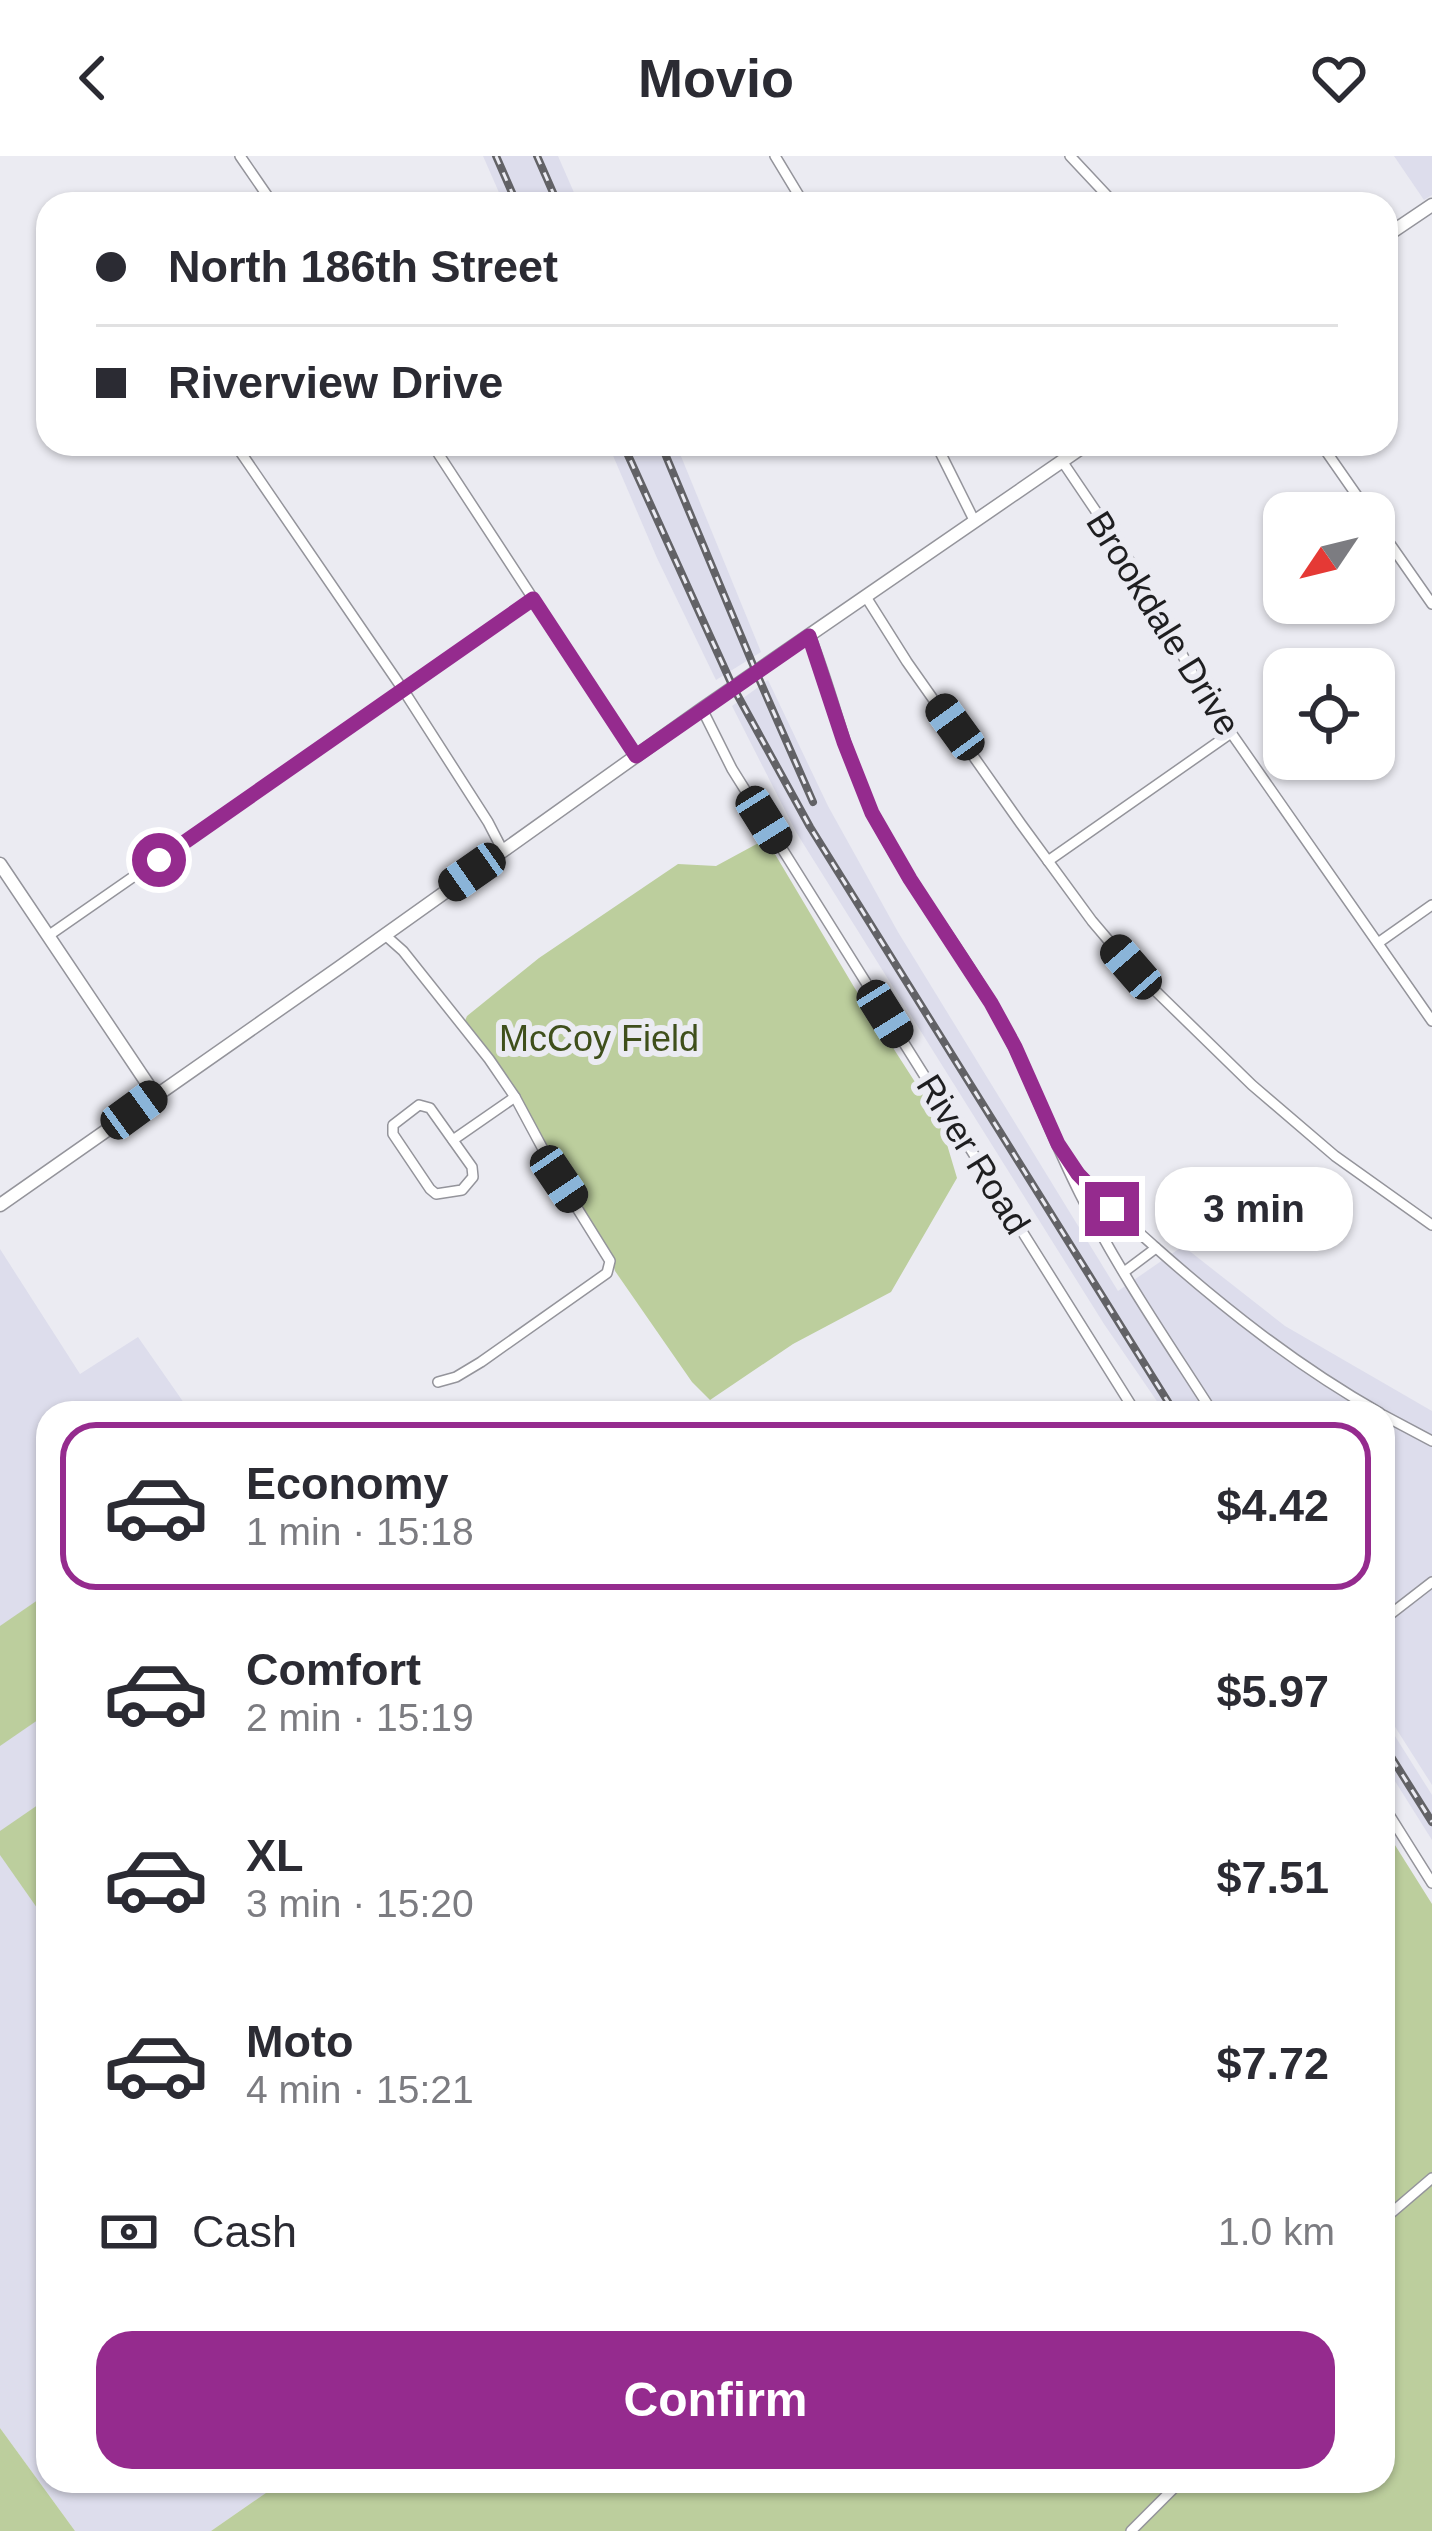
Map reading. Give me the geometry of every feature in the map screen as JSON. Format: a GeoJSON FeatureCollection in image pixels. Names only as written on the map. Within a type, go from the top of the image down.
{"type":"FeatureCollection","features":[{"type":"Feature","properties":{"kind":"street"},"geometry":{"type":"LineString","coordinates":[[240,156],[265,192]]}},
{"type":"Feature","properties":{"kind":"street"},"geometry":{"type":"LineString","coordinates":[[775,156],[797,192]]}},
{"type":"Feature","properties":{"kind":"street"},"geometry":{"type":"LineString","coordinates":[[1070,156],[1104,192]]}},
{"type":"Feature","properties":{"kind":"street"},"geometry":{"type":"LineString","coordinates":[[1398,228],[1432,205]]}},
{"type":"Feature","properties":{"kind":"street"},"geometry":{"type":"LineString","coordinates":[[243,456],[404,691],[503,851]]}},
{"type":"Feature","properties":{"kind":"street"},"geometry":{"type":"LineString","coordinates":[[439,456],[636,756]]}},
{"type":"Feature","properties":{"kind":"street"},"geometry":{"type":"LineString","coordinates":[[942,456],[975,522]]}},
{"type":"Feature","properties":{"kind":"street"},"geometry":{"type":"LineString","coordinates":[[0,1205],[1069,456]]}},
{"type":"Feature","properties":{"kind":"street"},"geometry":{"type":"LineString","coordinates":[[1329,456],[1354,492]]}},
{"type":"Feature","properties":{"kind":"street","name":"Brookdale Drive"},"geometry":{"type":"LineString","coordinates":[[1062,461],[1133,566],[1181,656],[1231,734],[1432,1021]]}},
{"type":"Feature","properties":{"kind":"street"},"geometry":{"type":"LineString","coordinates":[[1395,550],[1432,604]]}},
{"type":"Feature","properties":{"kind":"street"},"geometry":{"type":"LineString","coordinates":[[866,597],[907,662],[1106,938],[1252,1085],[1335,1156],[1432,1225]]}},
{"type":"Feature","properties":{"kind":"street"},"geometry":{"type":"LineString","coordinates":[[48,936],[533,599]]}},
{"type":"Feature","properties":{"kind":"street"},"geometry":{"type":"LineString","coordinates":[[809,636],[872,813],[991,1003],[1081,1197],[1205,1401]]}},
{"type":"Feature","properties":{"kind":"street","name":"River Road"},"geometry":{"type":"LineString","coordinates":[[702,709],[732,769],[1128,1401]]}},
{"type":"Feature","properties":{"kind":"street"},"geometry":{"type":"LineString","coordinates":[[1048,861],[1231,734]]}},
{"type":"Feature","properties":{"kind":"street"},"geometry":{"type":"LineString","coordinates":[[0,864],[155,1095]]}},
{"type":"Feature","properties":{"kind":"street"},"geometry":{"type":"LineString","coordinates":[[1378,943],[1432,905]]}},
{"type":"Feature","properties":{"kind":"street"},"geometry":{"type":"LineString","coordinates":[[385,935],[434,989],[515,1097],[559,1179],[607,1252],[610,1267],[481,1362],[438,1382]]}},
{"type":"Feature","properties":{"kind":"street"},"geometry":{"type":"LineString","coordinates":[[453,1140],[515,1097]]}},
{"type":"Feature","properties":{"kind":"street"},"geometry":{"type":"LineString","coordinates":[[418,1105],[424,1106],[453,1140],[472,1167],[473,1177],[462,1190],[436,1194],[399,1146],[394,1125],[418,1105]]}},
{"type":"Feature","properties":{"kind":"street"},"geometry":{"type":"LineString","coordinates":[[1058,1144],[1089,1186],[1224,1308],[1361,1401]]}},
{"type":"Feature","properties":{"kind":"street"},"geometry":{"type":"LineString","coordinates":[[1124,1272],[1156,1248]]}},
{"type":"Feature","properties":{"kind":"street"},"geometry":{"type":"LineString","coordinates":[[1395,1421],[1432,1441]]}},
{"type":"Feature","properties":{"kind":"street"},"geometry":{"type":"LineString","coordinates":[[1395,1611],[1432,1582]]}},
{"type":"Feature","properties":{"kind":"street"},"geometry":{"type":"LineString","coordinates":[[1395,1824],[1432,1883]]}},
{"type":"Feature","properties":{"kind":"street"},"geometry":{"type":"LineString","coordinates":[[1395,2210],[1432,2178]]}},
{"type":"Feature","properties":{"kind":"street"},"geometry":{"type":"LineString","coordinates":[[1131,2531],[1169,2493]]}},
{"type":"Feature","properties":{"kind":"shaded area"},"geometry":{"type":"Polygon","coordinates":[[[483,156],[558,156],[574,192],[499,192],[483,156]]]}},
{"type":"Feature","properties":{"kind":"shaded area"},"geometry":{"type":"Polygon","coordinates":[[[1394,156],[1432,156],[1432,195],[1424,200],[1394,156]]]}},
{"type":"Feature","properties":{"kind":"shaded area"},"geometry":{"type":"Polygon","coordinates":[[[613,456],[681,456],[761,652],[716,680],[613,456]]]}},
{"type":"Feature","properties":{"kind":"shaded area"},"geometry":{"type":"Polygon","coordinates":[[[768,680],[828,806],[898,932],[1118,1291],[1183,1246],[1285,1326],[1432,1411],[1432,1785],[1395,1727],[1395,1401],[1157,1401],[796,832],[732,706],[768,680]]]}},
{"type":"Feature","properties":{"kind":"shaded area"},"geometry":{"type":"Polygon","coordinates":[[[0,1249],[80,1374],[138,1337],[183,1401],[36,1401],[36,2477],[0,2428],[0,1249]]]}},
{"type":"Feature","properties":{"kind":"shaded area"},"geometry":{"type":"Polygon","coordinates":[[[1395,1736],[1432,1795],[1432,1840],[1395,1781],[1395,1736]]]}},
{"type":"Feature","properties":{"kind":"shaded area"},"geometry":{"type":"Polygon","coordinates":[[[47,2493],[266,2493],[211,2531],[75,2531],[47,2493]]]}},
{"type":"Feature","properties":{"kind":"green space","name":"McCoy Field"},"geometry":{"type":"Polygon","coordinates":[[[766,839],[940,1121],[957,1178],[891,1292],[793,1344],[710,1400],[692,1382],[615,1271],[609,1250],[464,1023],[539,958],[678,864],[716,866],[766,839]]]}},
{"type":"Feature","properties":{"kind":"green space"},"geometry":{"type":"Polygon","coordinates":[[[36,1601],[36,1721],[0,1746],[0,1626],[36,1601]]]}},
{"type":"Feature","properties":{"kind":"green space"},"geometry":{"type":"Polygon","coordinates":[[[36,1806],[36,1906],[0,1855],[0,1831],[36,1806]]]}},
{"type":"Feature","properties":{"kind":"green space"},"geometry":{"type":"Polygon","coordinates":[[[1395,1845],[1432,1904],[1432,2531],[211,2531],[266,2493],[1395,2493],[1395,1845]]]}},
{"type":"Feature","properties":{"kind":"green space"},"geometry":{"type":"Polygon","coordinates":[[[0,2428],[36,2477],[36,2493],[47,2493],[75,2531],[0,2531],[0,2428]]]}},
{"type":"Feature","properties":{"kind":"railway"},"geometry":{"type":"LineString","coordinates":[[496,156],[512,192]]}},
{"type":"Feature","properties":{"kind":"railway"},"geometry":{"type":"LineString","coordinates":[[537,156],[553,192]]}},
{"type":"Feature","properties":{"kind":"railway"},"geometry":{"type":"LineString","coordinates":[[628,456],[733,687],[810,827],[1168,1401]]}},
{"type":"Feature","properties":{"kind":"railway"},"geometry":{"type":"LineString","coordinates":[[666,456],[813,802]]}},
{"type":"Feature","properties":{"kind":"railway"},"geometry":{"type":"LineString","coordinates":[[1395,1763],[1432,1822]]}},
{"type":"Feature","properties":{"kind":"route"},"geometry":{"type":"LineString","coordinates":[[159,860],[533,599],[636,756],[809,636],[872,813],[991,1003],[1058,1144],[1078,1174],[1112,1209]]}}]}
